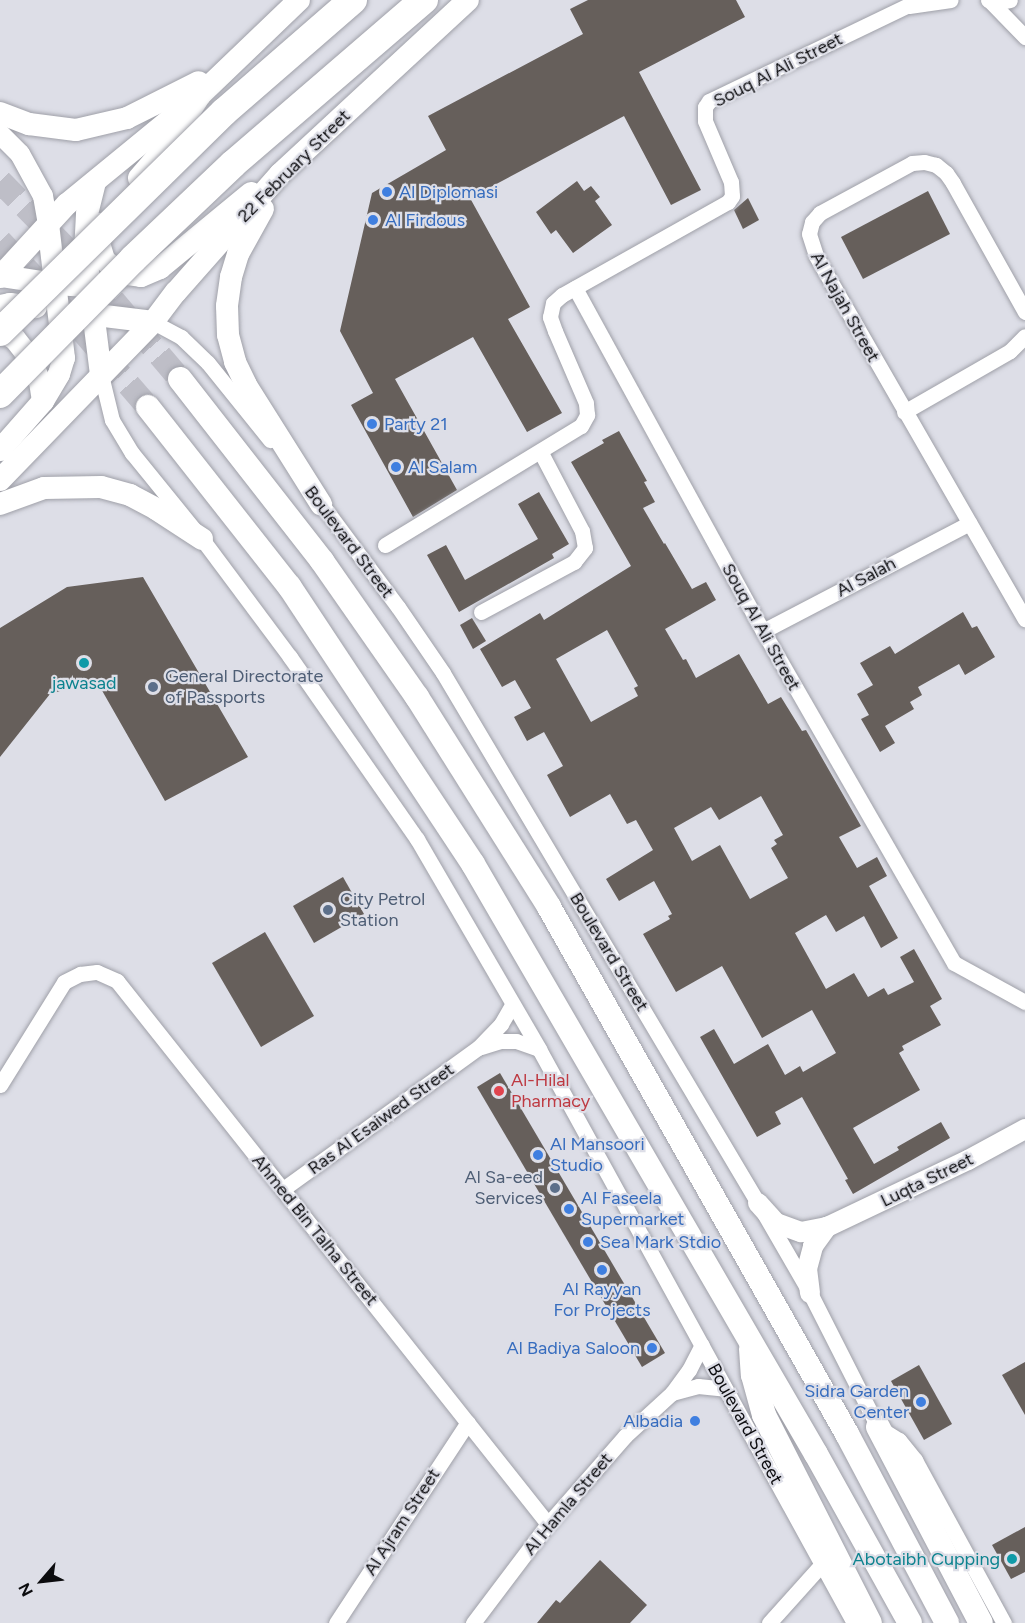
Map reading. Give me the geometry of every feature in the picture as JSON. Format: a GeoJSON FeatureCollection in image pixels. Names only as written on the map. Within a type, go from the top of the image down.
{"type":"FeatureCollection","features":[{"type":"Feature","properties":{"kind":"highway"},"geometry":{"type":"LineString","coordinates":[[0,331],[224,112],[353,0]]}},
{"type":"Feature","properties":{"kind":"highway","name":"22 February Street"},"geometry":{"type":"LineString","coordinates":[[0,394],[125,268],[233,164],[424,0]]}},
{"type":"Feature","properties":{"kind":"main road"},"geometry":{"type":"LineString","coordinates":[[0,276],[48,223],[200,95],[299,0]]}},
{"type":"Feature","properties":{"kind":"main road","name":"22 February Street"},"geometry":{"type":"LineString","coordinates":[[0,480],[153,322],[280,174],[410,51],[468,0]]}},
{"type":"Feature","properties":{"kind":"main road"},"geometry":{"type":"LineString","coordinates":[[0,113],[29,124],[55,129],[76,130],[102,125],[148,109],[231,63]]}},
{"type":"Feature","properties":{"kind":"main road"},"geometry":{"type":"LineString","coordinates":[[200,95],[171,141],[102,220],[98,230],[100,250],[111,267],[130,276],[150,274],[229,209],[280,174]]}},
{"type":"Feature","properties":{"kind":"main road"},"geometry":{"type":"LineString","coordinates":[[314,144],[278,186],[252,227],[238,254],[227,306],[228,335],[235,362],[246,385],[321,504]]}},
{"type":"Feature","properties":{"kind":"main road"},"geometry":{"type":"LineString","coordinates":[[94,182],[85,229],[89,286],[101,375]]}},
{"type":"Feature","properties":{"kind":"main road"},"geometry":{"type":"LineString","coordinates":[[0,450],[43,401],[59,374],[64,358],[48,223]]}},
{"type":"Feature","properties":{"kind":"main road"},"geometry":{"type":"LineString","coordinates":[[0,276],[55,284],[181,287]]}},
{"type":"Feature","properties":{"kind":"main road"},"geometry":{"type":"LineString","coordinates":[[0,306],[10,304],[153,322]]}},
{"type":"Feature","properties":{"kind":"main road"},"geometry":{"type":"LineString","coordinates":[[0,331],[15,339],[29,357],[40,382],[43,401]]}},
{"type":"Feature","properties":{"kind":"main road","name":"Boulevard Street"},"geometry":{"type":"LineString","coordinates":[[180,378],[322,561],[417,697],[549,907],[848,1434],[947,1623]]}},
{"type":"Feature","properties":{"kind":"main road"},"geometry":{"type":"LineString","coordinates":[[148,406],[289,586],[473,864],[750,1340],[910,1623]]}},
{"type":"Feature","properties":{"kind":"main road"},"geometry":{"type":"LineString","coordinates":[[0,504],[44,488],[101,487],[130,495],[202,539]]}},
{"type":"Feature","properties":{"kind":"main road"},"geometry":{"type":"LineString","coordinates":[[750,1340],[753,1375],[764,1415],[870,1623]]}},
{"type":"Feature","properties":{"kind":"main road"},"geometry":{"type":"LineString","coordinates":[[878,1427],[981,1623]]}},
{"type":"Feature","properties":{"kind":"street","name":"Souq Al Ali Street"},"geometry":{"type":"LineString","coordinates":[[384,545],[541,453],[581,426],[587,415],[586,403],[550,317],[553,303],[575,288],[728,202],[732,196],[731,182],[705,121],[705,107],[710,102],[912,3],[951,0]]}},
{"type":"Feature","properties":{"kind":"street"},"geometry":{"type":"LineString","coordinates":[[989,0],[1010,0]]}},
{"type":"Feature","properties":{"kind":"street"},"geometry":{"type":"LineString","coordinates":[[989,0],[1025,37]]}},
{"type":"Feature","properties":{"kind":"street"},"geometry":{"type":"LineString","coordinates":[[0,134],[20,154],[43,196],[48,223]]}},
{"type":"Feature","properties":{"kind":"street","name":"Al Najah Street"},"geometry":{"type":"LineString","coordinates":[[1025,312],[953,183],[936,165],[924,162],[912,163],[820,213],[812,222],[809,234],[811,245],[903,412],[1021,602],[1025,619]]}},
{"type":"Feature","properties":{"kind":"street","name":"Souq Al Ali Street"},"geometry":{"type":"LineString","coordinates":[[575,288],[763,631],[954,963],[1025,1002]]}},
{"type":"Feature","properties":{"kind":"street","name":"Boulevard Street"},"geometry":{"type":"LineString","coordinates":[[153,322],[181,338],[208,363],[321,504],[443,673],[810,1293],[878,1427],[899,1440],[915,1460],[1004,1623]]}},
{"type":"Feature","properties":{"kind":"street"},"geometry":{"type":"LineString","coordinates":[[903,412],[1010,351],[1025,336]]}},
{"type":"Feature","properties":{"kind":"street","name":"Boulevard Street"},"geometry":{"type":"LineString","coordinates":[[101,375],[106,406],[118,433],[202,539],[317,694],[417,839],[538,1048],[854,1623]]}},
{"type":"Feature","properties":{"kind":"street"},"geometry":{"type":"LineString","coordinates":[[481,612],[574,562],[585,548],[582,531],[541,453]]}},
{"type":"Feature","properties":{"kind":"street","name":"Al Salah"},"geometry":{"type":"LineString","coordinates":[[763,631],[970,523]]}},
{"type":"Feature","properties":{"kind":"street","name":"Ahmed Bin Talha Street"},"geometry":{"type":"LineString","coordinates":[[0,1085],[64,982],[80,974],[97,972],[117,981],[548,1524]]}},
{"type":"Feature","properties":{"kind":"street","name":"Ras Al Esaiwed Street"},"geometry":{"type":"LineString","coordinates":[[283,1189],[478,1048],[501,1024],[512,1005]]}},
{"type":"Feature","properties":{"kind":"street","name":"Ras Al Esaiwed Street"},"geometry":{"type":"LineString","coordinates":[[478,1048],[501,1041],[516,1041],[538,1048]]}},
{"type":"Feature","properties":{"kind":"street","name":"Luqta Street"},"geometry":{"type":"LineString","coordinates":[[758,1203],[776,1223],[801,1232],[827,1227],[968,1161],[1025,1129]]}},
{"type":"Feature","properties":{"kind":"street"},"geometry":{"type":"LineString","coordinates":[[810,1293],[807,1269],[813,1246],[827,1227]]}},
{"type":"Feature","properties":{"kind":"street","name":"Al Hamla Street"},"geometry":{"type":"LineString","coordinates":[[473,1623],[548,1524],[625,1436],[672,1393],[689,1370],[702,1345]]}},
{"type":"Feature","properties":{"kind":"street","name":"Al Hamla Street"},"geometry":{"type":"LineString","coordinates":[[672,1393],[698,1386],[725,1389]]}},
{"type":"Feature","properties":{"kind":"street","name":"Al Ajram Street"},"geometry":{"type":"LineString","coordinates":[[336,1623],[468,1422]]}},
{"type":"Feature","properties":{"kind":"street"},"geometry":{"type":"LineString","coordinates":[[769,1623],[822,1564]]}},
{"type":"Feature","properties":{"kind":"building"},"geometry":{"type":"Polygon","coordinates":[[[588,0],[736,0],[745,17],[639,72],[701,190],[671,205],[624,116],[470,198],[530,307],[508,319],[562,413],[527,432],[473,337],[395,379],[457,490],[413,517],[351,405],[373,393],[340,331],[372,193],[446,150],[428,116],[583,34],[570,9],[588,0]]]}},
{"type":"Feature","properties":{"kind":"building"},"geometry":{"type":"Polygon","coordinates":[[[577,181],[584,191],[591,186],[600,197],[595,201],[612,225],[573,253],[556,230],[551,234],[536,212],[577,181]]]}},
{"type":"Feature","properties":{"kind":"building"},"geometry":{"type":"Polygon","coordinates":[[[928,191],[950,234],[863,279],[841,237],[928,191]]]}},
{"type":"Feature","properties":{"kind":"building"},"geometry":{"type":"Polygon","coordinates":[[[748,198],[759,220],[743,229],[734,210],[748,198]]]}},
{"type":"Feature","properties":{"kind":"building"},"geometry":{"type":"Polygon","coordinates":[[[619,431],[647,481],[644,482],[655,502],[643,508],[692,589],[706,582],[716,600],[665,629],[683,660],[686,659],[696,678],[739,654],[768,704],[781,697],[802,731],[806,730],[861,826],[839,837],[857,868],[877,857],[887,876],[869,886],[898,938],[881,948],[864,916],[836,932],[826,915],[795,933],[826,989],[854,973],[868,997],[884,988],[888,995],[914,982],[900,957],[914,949],[942,999],[930,1006],[941,1025],[902,1046],[904,1050],[899,1053],[920,1090],[853,1128],[874,1164],[899,1150],[897,1147],[941,1122],[950,1138],[853,1194],[845,1180],[848,1179],[802,1097],[775,1112],[781,1124],[757,1137],[700,1037],[714,1029],[734,1064],[768,1044],[785,1075],[800,1066],[803,1072],[836,1053],[812,1010],[762,1038],[722,966],[676,992],[643,934],[670,919],[668,916],[672,914],[654,881],[619,901],[606,879],[653,850],[636,820],[627,824],[610,794],[570,817],[547,775],[563,766],[544,732],[527,741],[514,717],[531,708],[515,680],[502,687],[480,649],[540,613],[544,620],[631,566],[571,462],[604,443],[602,440],[619,431]],[[607,630],[556,659],[591,722],[638,696],[634,688],[638,686],[607,630]],[[761,796],[719,820],[711,807],[674,828],[692,861],[720,845],[750,899],[788,878],[771,848],[777,844],[774,840],[783,835],[761,796]]]}},
{"type":"Feature","properties":{"kind":"building"},"geometry":{"type":"Polygon","coordinates":[[[539,492],[569,544],[552,554],[554,558],[459,612],[427,555],[446,545],[465,580],[538,539],[518,504],[539,492]]]}},
{"type":"Feature","properties":{"kind":"building","name":"General Directorate of Passports"},"geometry":{"type":"Polygon","coordinates":[[[143,577],[248,757],[165,801],[96,680],[50,694],[0,757],[0,628],[67,587],[143,577]]]}},
{"type":"Feature","properties":{"kind":"building"},"geometry":{"type":"Polygon","coordinates":[[[963,612],[972,628],[977,626],[995,657],[965,675],[959,664],[918,687],[922,695],[910,702],[914,709],[885,726],[895,743],[880,752],[861,719],[869,715],[857,694],[873,685],[860,663],[890,646],[895,654],[963,612]]]}},
{"type":"Feature","properties":{"kind":"building"},"geometry":{"type":"Polygon","coordinates":[[[472,618],[486,641],[473,649],[460,625],[472,618]]]}},
{"type":"Feature","properties":{"kind":"building","name":"City Petrol Station"},"geometry":{"type":"Polygon","coordinates":[[[343,877],[364,914],[314,943],[293,906],[343,877]]]}},
{"type":"Feature","properties":{"kind":"building"},"geometry":{"type":"Polygon","coordinates":[[[265,932],[314,1016],[261,1047],[212,963],[265,932]]]}},
{"type":"Feature","properties":{"kind":"building"},"geometry":{"type":"Polygon","coordinates":[[[500,1073],[665,1353],[642,1367],[477,1087],[500,1073]]]}},
{"type":"Feature","properties":{"kind":"building"},"geometry":{"type":"Polygon","coordinates":[[[1025,1362],[1025,1415],[1002,1375],[1025,1362]]]}},
{"type":"Feature","properties":{"kind":"building","name":"Sidra Garden Center"},"geometry":{"type":"Polygon","coordinates":[[[919,1365],[952,1424],[924,1440],[891,1381],[919,1365]]]}},
{"type":"Feature","properties":{"kind":"building","name":"Abotaibh Cupping"},"geometry":{"type":"Polygon","coordinates":[[[1025,1527],[1025,1572],[1011,1579],[992,1545],[1025,1527]]]}},
{"type":"Feature","properties":{"kind":"building"},"geometry":{"type":"Polygon","coordinates":[[[600,1560],[647,1605],[630,1623],[537,1623],[556,1600],[560,1603],[600,1560]]]}},
{"type":"Feature","properties":{"kind":"tunnel"},"geometry":{"type":"LineString","coordinates":[[0,181],[90,273],[180,379]]}},
{"type":"Feature","properties":{"kind":"tunnel"},"geometry":{"type":"LineString","coordinates":[[0,241],[58,303],[148,407]]}},
{"type":"Feature","properties":{"kind":"place","name":"Al Diplomasi"},"geometry":{"type":"Point","coordinates":[387,192]}},
{"type":"Feature","properties":{"kind":"place","name":"Al Firdous"},"geometry":{"type":"Point","coordinates":[373,220]}},
{"type":"Feature","properties":{"kind":"place","name":"Party 21"},"geometry":{"type":"Point","coordinates":[372,424]}},
{"type":"Feature","properties":{"kind":"place","name":"Al Salam"},"geometry":{"type":"Point","coordinates":[396,467]}},
{"type":"Feature","properties":{"kind":"place","name":"jawasad"},"geometry":{"type":"Point","coordinates":[84,663]}},
{"type":"Feature","properties":{"kind":"place","name":"General Directorate of Passports"},"geometry":{"type":"Point","coordinates":[153,687]}},
{"type":"Feature","properties":{"kind":"place","name":"City Petrol Station"},"geometry":{"type":"Point","coordinates":[328,910]}},
{"type":"Feature","properties":{"kind":"place","name":"Al-Hilal Pharmacy"},"geometry":{"type":"Point","coordinates":[499,1091]}},
{"type":"Feature","properties":{"kind":"place","name":"Al Mansoori Studio"},"geometry":{"type":"Point","coordinates":[538,1155]}},
{"type":"Feature","properties":{"kind":"place","name":"Al Sa-eed Services"},"geometry":{"type":"Point","coordinates":[555,1188]}},
{"type":"Feature","properties":{"kind":"place","name":"Al Faseela Supermarket"},"geometry":{"type":"Point","coordinates":[569,1209]}},
{"type":"Feature","properties":{"kind":"place","name":"Sea Mark Stdio"},"geometry":{"type":"Point","coordinates":[588,1242]}},
{"type":"Feature","properties":{"kind":"place","name":"Al Rayyan For Projects"},"geometry":{"type":"Point","coordinates":[602,1270]}},
{"type":"Feature","properties":{"kind":"place","name":"Al Badiya Saloon"},"geometry":{"type":"Point","coordinates":[652,1348]}},
{"type":"Feature","properties":{"kind":"place","name":"Sidra Garden Center"},"geometry":{"type":"Point","coordinates":[921,1402]}},
{"type":"Feature","properties":{"kind":"place","name":"Albadia"},"geometry":{"type":"Point","coordinates":[695,1421]}},
{"type":"Feature","properties":{"kind":"place","name":"Abotaibh Cupping"},"geometry":{"type":"Point","coordinates":[1012,1559]}}]}
